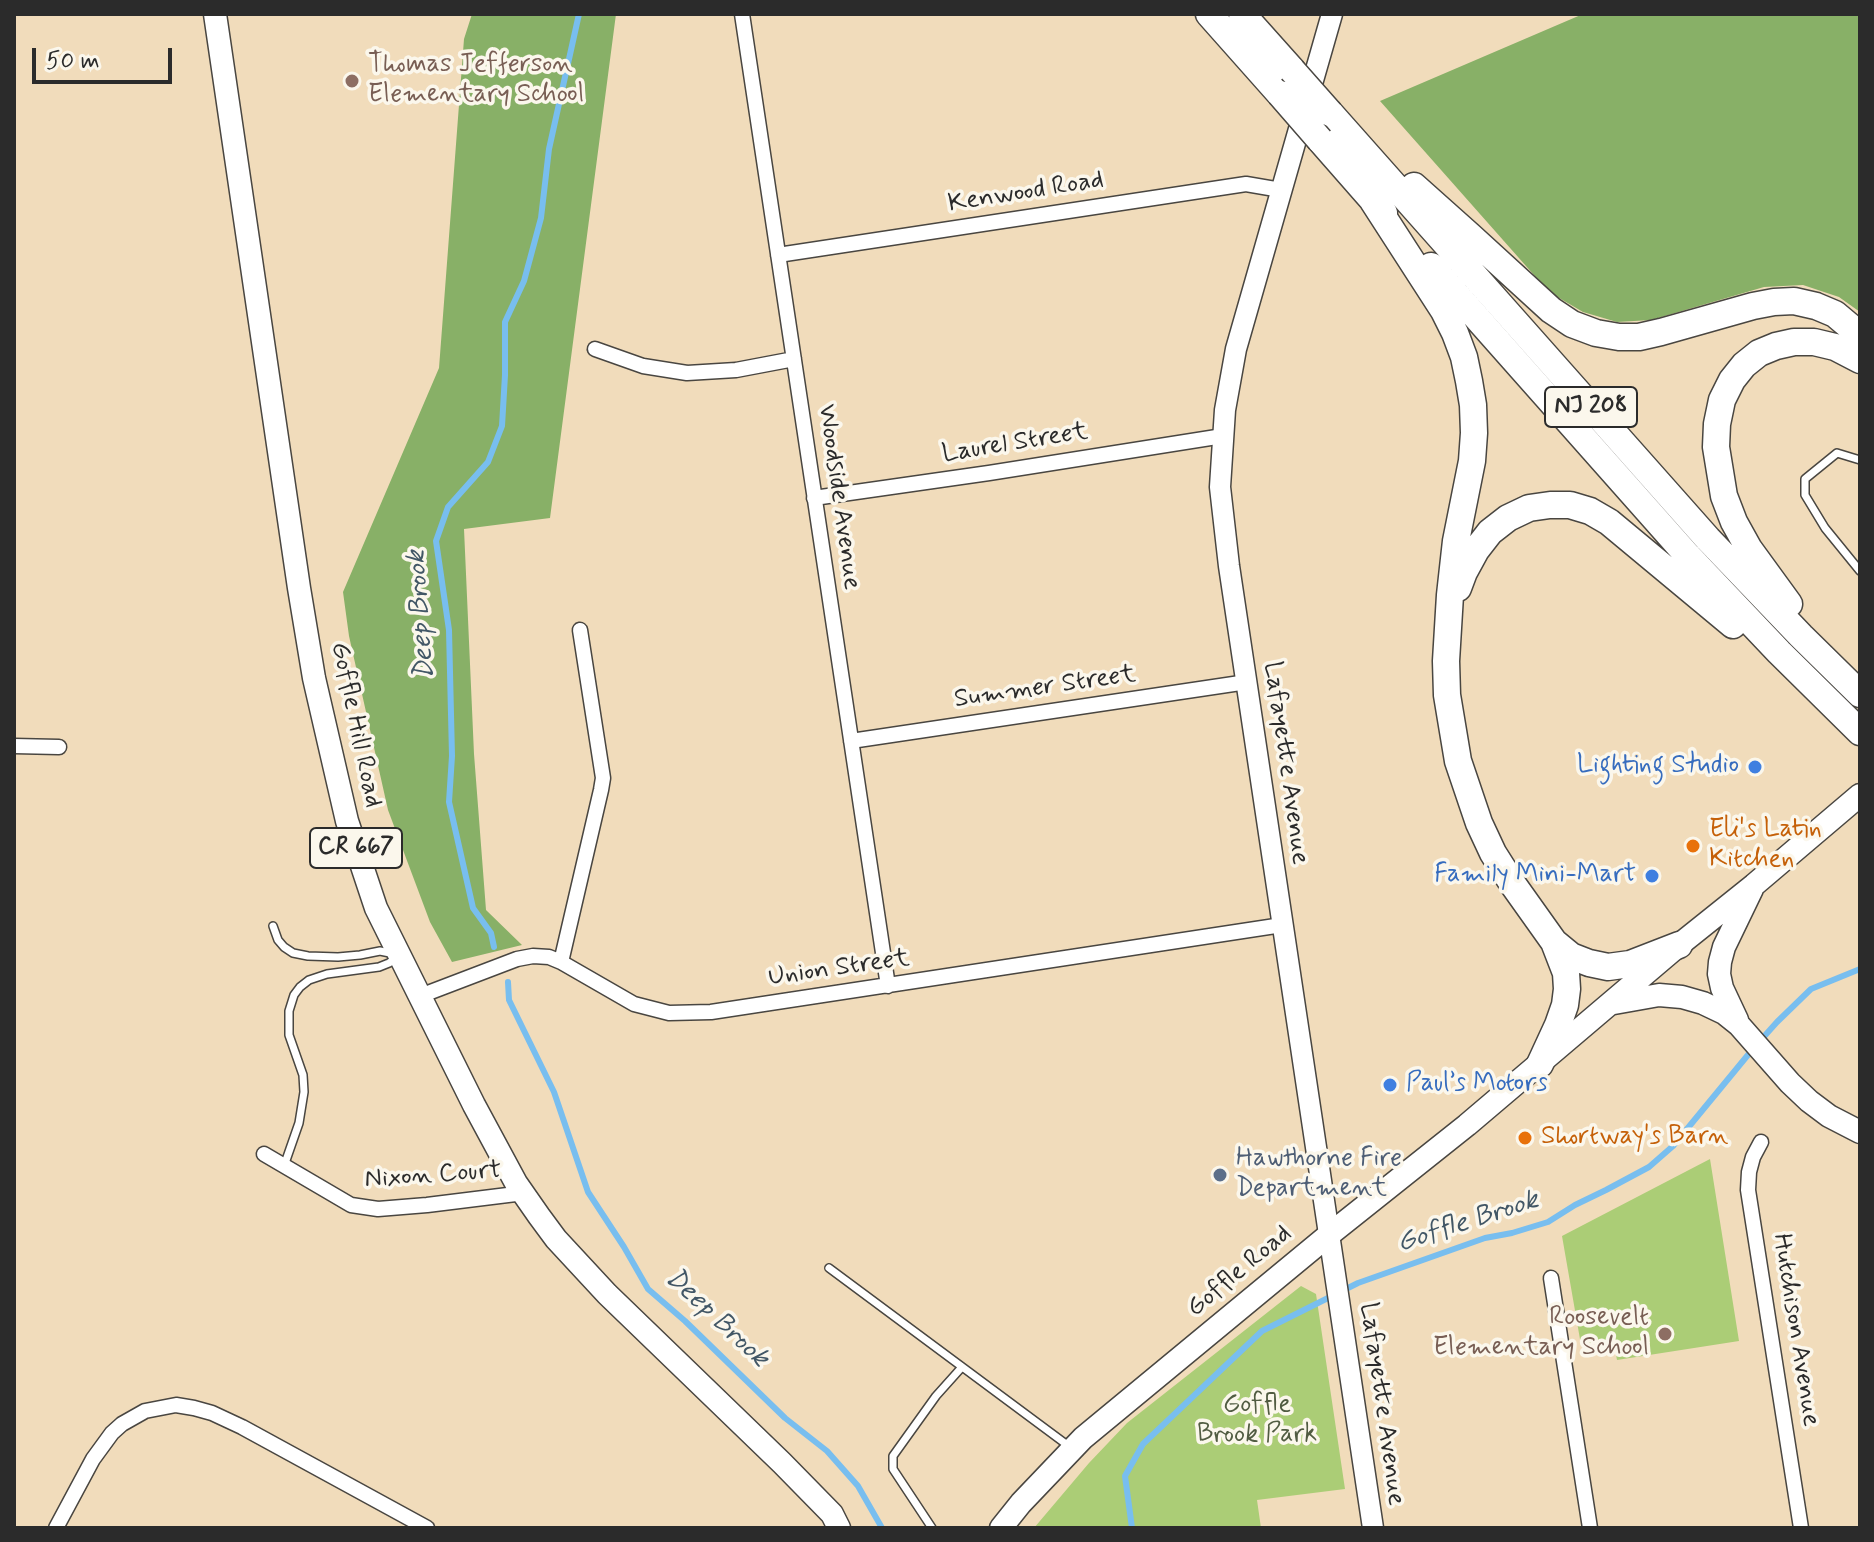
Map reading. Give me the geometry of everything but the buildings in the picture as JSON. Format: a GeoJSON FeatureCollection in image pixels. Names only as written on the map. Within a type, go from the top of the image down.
{"type":"FeatureCollection","features":[{"type":"Feature","properties":{"kind":"highway","name":"NJ 208"},"geometry":{"type":"LineString","coordinates":[[1209,14],[1669,535],[1779,652],[1860,732]]}},
{"type":"Feature","properties":{"kind":"highway","name":"NJ 208"},"geometry":{"type":"LineString","coordinates":[[1242,14],[1708,539],[1860,694]]}},
{"type":"Feature","properties":{"kind":"highway"},"geometry":{"type":"LineString","coordinates":[[1330,113],[1541,302],[1572,324],[1596,333],[1639,337],[1753,306],[1794,301],[1835,314],[1860,335]]}},
{"type":"Feature","properties":{"kind":"highway"},"geometry":{"type":"LineString","coordinates":[[1373,201],[1444,311],[1464,357],[1469,381],[1473,405],[1473,447],[1456,541],[1448,626],[1447,695],[1451,730],[1467,792],[1493,853],[1554,942],[1566,973],[1565,1005],[1540,1064]]}},
{"type":"Feature","properties":{"kind":"highway"},"geometry":{"type":"LineString","coordinates":[[1860,360],[1835,347],[1814,342],[1785,344],[1759,353],[1732,380],[1722,400],[1716,447],[1724,496],[1749,549],[1788,603],[1860,685]]}},
{"type":"Feature","properties":{"kind":"highway"},"geometry":{"type":"LineString","coordinates":[[1448,626],[1464,572],[1490,532],[1508,518],[1529,508],[1570,505],[1590,511],[1630,538],[1860,732]]}},
{"type":"Feature","properties":{"kind":"highway"},"geometry":{"type":"LineString","coordinates":[[1554,942],[1571,956],[1608,967],[1630,964],[1679,945]]}},
{"type":"Feature","properties":{"kind":"main road","name":"Goffle Hill Road"},"geometry":{"type":"LineString","coordinates":[[215,14],[314,678],[347,821],[376,908],[474,1105],[524,1193],[556,1239],[607,1294],[832,1514],[839,1528]]}},
{"type":"Feature","properties":{"kind":"main road","name":"Goffle Road"},"geometry":{"type":"LineString","coordinates":[[1001,1528],[1083,1438],[1467,1125],[1860,795]]}},
{"type":"Feature","properties":{"kind":"main road"},"geometry":{"type":"LineString","coordinates":[[1744,1030],[1728,1005],[1719,974],[1724,947],[1754,885]]}},
{"type":"Feature","properties":{"kind":"main road"},"geometry":{"type":"LineString","coordinates":[[1613,1003],[1659,995],[1682,997],[1724,1013],[1744,1030],[1809,1101],[1829,1116],[1860,1132]]}},
{"type":"Feature","properties":{"kind":"street","name":"Woodside Avenue"},"geometry":{"type":"LineString","coordinates":[[742,14],[888,986]]}},
{"type":"Feature","properties":{"kind":"street","name":"Lafayette Avenue"},"geometry":{"type":"LineString","coordinates":[[1332,14],[1236,349],[1225,410],[1220,487],[1229,566],[1373,1528]]}},
{"type":"Feature","properties":{"kind":"street","name":"Kenwood Road"},"geometry":{"type":"LineString","coordinates":[[778,255],[1246,184],[1281,190]]}},
{"type":"Feature","properties":{"kind":"street"},"geometry":{"type":"LineString","coordinates":[[595,349],[643,366],[687,373],[736,370],[794,359]]}},
{"type":"Feature","properties":{"kind":"street","name":"Laurel Street"},"geometry":{"type":"LineString","coordinates":[[814,498],[1223,436]]}},
{"type":"Feature","properties":{"kind":"street"},"geometry":{"type":"LineString","coordinates":[[561,962],[603,778],[580,630]]}},
{"type":"Feature","properties":{"kind":"street","name":"Summer Street"},"geometry":{"type":"LineString","coordinates":[[851,741],[1247,682]]}},
{"type":"Feature","properties":{"kind":"street"},"geometry":{"type":"LineString","coordinates":[[14,746],[59,747]]}},
{"type":"Feature","properties":{"kind":"street","name":"Union Street"},"geometry":{"type":"LineString","coordinates":[[420,996],[517,959],[533,956],[561,962],[634,1004],[669,1013],[711,1012],[1282,925]]}},
{"type":"Feature","properties":{"kind":"street","name":"Hutchison Avenue"},"geometry":{"type":"LineString","coordinates":[[1761,1142],[1753,1157],[1748,1190],[1801,1528]]}},
{"type":"Feature","properties":{"kind":"street","name":"Nixon Court"},"geometry":{"type":"LineString","coordinates":[[264,1154],[351,1205],[378,1209],[524,1193]]}},
{"type":"Feature","properties":{"kind":"street"},"geometry":{"type":"LineString","coordinates":[[1551,1278],[1590,1528]]}},
{"type":"Feature","properties":{"kind":"street"},"geometry":{"type":"LineString","coordinates":[[56,1528],[93,1459],[112,1433],[145,1411],[176,1405],[212,1413],[242,1427],[427,1528]]}},
{"type":"Feature","properties":{"kind":"lane"},"geometry":{"type":"LineString","coordinates":[[1860,460],[1837,453],[1805,479],[1805,495],[1825,528],[1860,571]]}},
{"type":"Feature","properties":{"kind":"lane"},"geometry":{"type":"LineString","coordinates":[[273,926],[278,940],[293,953],[338,957],[380,951],[400,955]]}},
{"type":"Feature","properties":{"kind":"lane"},"geometry":{"type":"LineString","coordinates":[[284,1166],[299,1123],[304,1092],[303,1075],[289,1035],[289,1011],[294,995],[309,980],[327,974],[379,967],[400,955]]}},
{"type":"Feature","properties":{"kind":"lane"},"geometry":{"type":"LineString","coordinates":[[829,1268],[1072,1449]]}},
{"type":"Feature","properties":{"kind":"lane"},"geometry":{"type":"LineString","coordinates":[[932,1528],[893,1469],[893,1456],[936,1396],[962,1367]]}},
{"type":"Feature","properties":{"kind":"green space"},"geometry":{"type":"Polygon","coordinates":[[[472,14],[616,14],[550,518],[464,529],[474,754],[486,910],[522,945],[452,962],[430,922],[388,810],[349,636],[343,592],[439,368],[464,39],[472,14]]]}},
{"type":"Feature","properties":{"kind":"green space"},"geometry":{"type":"Polygon","coordinates":[[[1583,14],[1860,14],[1860,312],[1839,297],[1803,285],[1764,287],[1651,320],[1617,322],[1583,312],[1549,292],[1380,101],[1583,14]]]}},
{"type":"Feature","properties":{"kind":"green space"},"geometry":{"type":"Polygon","coordinates":[[[1710,1159],[1739,1341],[1617,1360],[1613,1339],[1581,1345],[1562,1236],[1710,1159]]]}},
{"type":"Feature","properties":{"kind":"green space","name":"Goffle Brook Park"},"geometry":{"type":"Polygon","coordinates":[[[1301,1286],[1316,1294],[1345,1489],[1257,1500],[1261,1528],[1034,1528],[1127,1423],[1301,1286]]]}},
{"type":"Feature","properties":{"kind":"waterway","name":"Deep Brook"},"geometry":{"type":"LineString","coordinates":[[494,947],[491,933],[473,908],[449,802],[452,756],[449,630],[436,541],[448,507],[488,462],[502,426],[505,322],[524,281],[541,218],[549,149],[579,14]]}},
{"type":"Feature","properties":{"kind":"waterway","name":"Goffle Brook"},"geometry":{"type":"LineString","coordinates":[[1760,1041],[1811,989],[1860,969]]}},
{"type":"Feature","properties":{"kind":"waterway","name":"Deep Brook"},"geometry":{"type":"LineString","coordinates":[[508,982],[509,1000],[554,1092],[588,1192],[648,1289],[785,1418],[827,1451],[858,1486],[882,1528]]}},
{"type":"Feature","properties":{"kind":"waterway","name":"Goffle Brook"},"geometry":{"type":"LineString","coordinates":[[1132,1528],[1125,1476],[1143,1444],[1262,1331],[1358,1283],[1485,1238],[1548,1222],[1649,1167],[1673,1146],[1752,1050]]}},
{"type":"Feature","properties":{"kind":"place","name":"Thomas Jefferson Elementary School"},"geometry":{"type":"Point","coordinates":[352,81]}},
{"type":"Feature","properties":{"kind":"place","name":"Lighting Studio"},"geometry":{"type":"Point","coordinates":[1755,767]}},
{"type":"Feature","properties":{"kind":"place","name":"Eli's Latin Kitchen"},"geometry":{"type":"Point","coordinates":[1693,846]}},
{"type":"Feature","properties":{"kind":"place","name":"Family Mini-Mart"},"geometry":{"type":"Point","coordinates":[1652,876]}},
{"type":"Feature","properties":{"kind":"place","name":"Paul’s Motors"},"geometry":{"type":"Point","coordinates":[1390,1085]}},
{"type":"Feature","properties":{"kind":"place","name":"Shortway's Barn"},"geometry":{"type":"Point","coordinates":[1525,1138]}},
{"type":"Feature","properties":{"kind":"place","name":"Hawthorne Fire Department"},"geometry":{"type":"Point","coordinates":[1220,1175]}},
{"type":"Feature","properties":{"kind":"place","name":"Roosevelt Elementary School"},"geometry":{"type":"Point","coordinates":[1665,1334]}}]}
